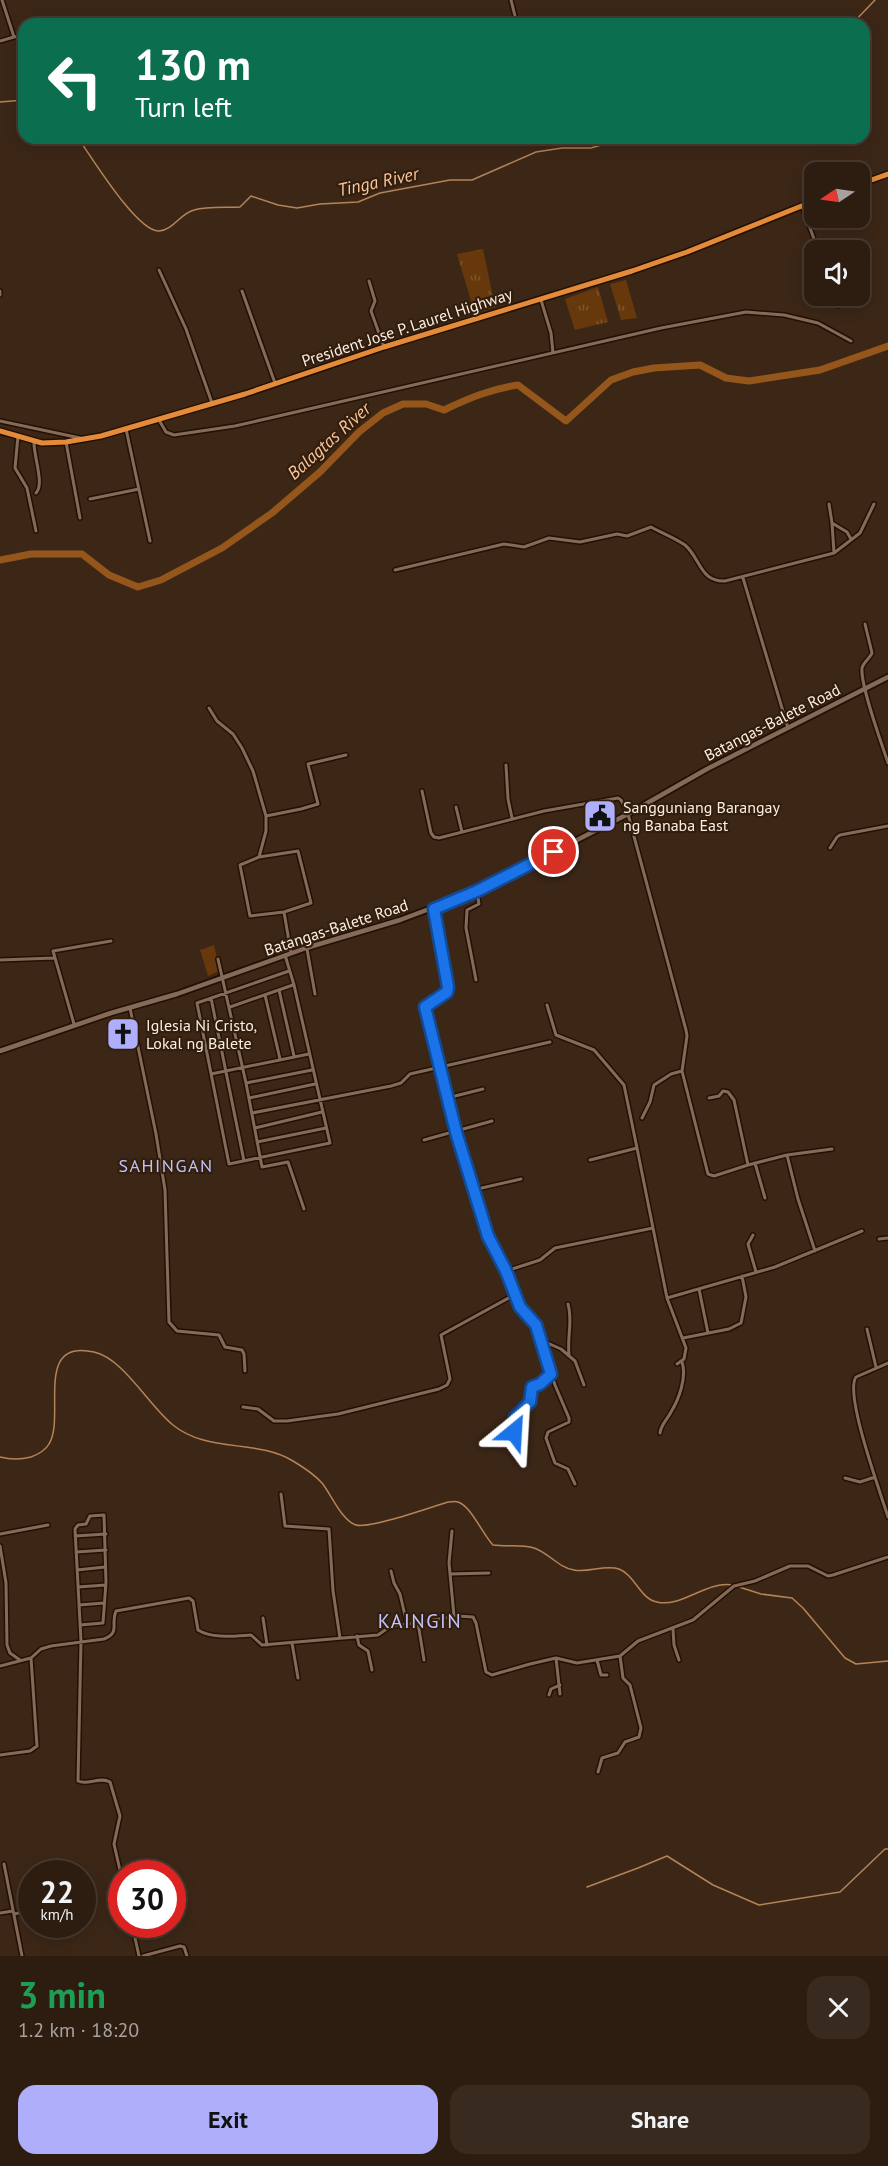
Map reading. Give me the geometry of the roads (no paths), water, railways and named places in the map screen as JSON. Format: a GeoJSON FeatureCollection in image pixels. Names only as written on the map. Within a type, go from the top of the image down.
{"type":"FeatureCollection","features":[{"type":"Feature","properties":{"kind":"highway"},"geometry":{"type":"LineString","coordinates":[[870,180],[888,174]]}},
{"type":"Feature","properties":{"kind":"highway","name":"President Jose P. Laurel Highway"},"geometry":{"type":"LineString","coordinates":[[0,431],[34,441],[66,442],[86,440],[126,429],[661,261],[802,206]]}},
{"type":"Feature","properties":{"kind":"main road","name":"Batangas-Balete Road"},"geometry":{"type":"LineString","coordinates":[[0,1051],[177,994],[306,948],[434,909],[477,891],[628,814],[707,769],[888,677]]}},
{"type":"Feature","properties":{"kind":"street"},"geometry":{"type":"LineString","coordinates":[[2,0],[14,37]]}},
{"type":"Feature","properties":{"kind":"street"},"geometry":{"type":"LineString","coordinates":[[511,0],[516,18]]}},
{"type":"Feature","properties":{"kind":"street"},"geometry":{"type":"LineString","coordinates":[[0,41],[18,37]]}},
{"type":"Feature","properties":{"kind":"street"},"geometry":{"type":"LineString","coordinates":[[802,206],[814,240]]}},
{"type":"Feature","properties":{"kind":"street"},"geometry":{"type":"LineString","coordinates":[[159,270],[186,329],[212,403]]}},
{"type":"Feature","properties":{"kind":"street"},"geometry":{"type":"LineString","coordinates":[[369,281],[375,301],[371,311],[384,347]]}},
{"type":"Feature","properties":{"kind":"street"},"geometry":{"type":"LineString","coordinates":[[242,291],[276,383]]}},
{"type":"Feature","properties":{"kind":"street"},"geometry":{"type":"LineString","coordinates":[[540,299],[551,333],[553,353]]}},
{"type":"Feature","properties":{"kind":"street"},"geometry":{"type":"LineString","coordinates":[[159,419],[166,432],[174,435],[235,426],[661,328],[746,312],[784,315],[818,323],[851,342]]}},
{"type":"Feature","properties":{"kind":"street"},"geometry":{"type":"LineString","coordinates":[[0,421],[86,440]]}},
{"type":"Feature","properties":{"kind":"street"},"geometry":{"type":"LineString","coordinates":[[126,429],[150,541]]}},
{"type":"Feature","properties":{"kind":"street"},"geometry":{"type":"LineString","coordinates":[[18,436],[15,468],[27,488],[36,531]]}},
{"type":"Feature","properties":{"kind":"street"},"geometry":{"type":"LineString","coordinates":[[34,441],[34,456],[41,483],[36,493]]}},
{"type":"Feature","properties":{"kind":"street"},"geometry":{"type":"LineString","coordinates":[[66,442],[80,518]]}},
{"type":"Feature","properties":{"kind":"street"},"geometry":{"type":"LineString","coordinates":[[90,499],[139,489]]}},
{"type":"Feature","properties":{"kind":"street"},"geometry":{"type":"LineString","coordinates":[[829,504],[834,553]]}},
{"type":"Feature","properties":{"kind":"street"},"geometry":{"type":"LineString","coordinates":[[395,570],[504,544],[524,547],[549,538],[580,542],[617,534],[627,536],[640,529],[651,527],[683,543],[693,553],[701,570],[709,578],[718,581],[743,578],[834,553],[860,532],[874,504]]}},
{"type":"Feature","properties":{"kind":"street"},"geometry":{"type":"LineString","coordinates":[[832,523],[847,532],[851,539]]}},
{"type":"Feature","properties":{"kind":"street"},"geometry":{"type":"LineString","coordinates":[[743,578],[788,728]]}},
{"type":"Feature","properties":{"kind":"street"},"geometry":{"type":"LineString","coordinates":[[865,624],[873,650],[872,656],[862,666],[865,687],[888,764]]}},
{"type":"Feature","properties":{"kind":"street"},"geometry":{"type":"LineString","coordinates":[[209,708],[217,721],[233,734],[253,771],[266,816],[266,831],[259,858]]}},
{"type":"Feature","properties":{"kind":"street"},"geometry":{"type":"LineString","coordinates":[[266,816],[318,804],[308,764],[346,755]]}},
{"type":"Feature","properties":{"kind":"street"},"geometry":{"type":"LineString","coordinates":[[506,765],[508,799],[512,818]]}},
{"type":"Feature","properties":{"kind":"street"},"geometry":{"type":"LineString","coordinates":[[422,791],[434,837],[557,808],[618,798],[621,800],[628,814],[686,1030],[682,1071],[708,1174],[714,1176],[787,1155],[832,1149]]}},
{"type":"Feature","properties":{"kind":"street"},"geometry":{"type":"LineString","coordinates":[[456,807],[462,832]]}},
{"type":"Feature","properties":{"kind":"street"},"geometry":{"type":"LineString","coordinates":[[830,848],[840,835],[888,826]]}},
{"type":"Feature","properties":{"kind":"street"},"geometry":{"type":"LineString","coordinates":[[297,851],[311,903],[285,912],[250,916],[240,865],[259,858],[297,851]]}},
{"type":"Feature","properties":{"kind":"street"},"geometry":{"type":"LineString","coordinates":[[476,980],[466,928],[467,910],[479,904],[477,891]]}},
{"type":"Feature","properties":{"kind":"street"},"geometry":{"type":"LineString","coordinates":[[434,909],[448,987],[447,992],[425,1007],[447,1098],[488,1236],[506,1271],[520,1307],[535,1321],[551,1374],[570,1420],[548,1432],[546,1438],[555,1463],[568,1468],[575,1484]]}},
{"type":"Feature","properties":{"kind":"street"},"geometry":{"type":"LineString","coordinates":[[285,912],[291,953]]}},
{"type":"Feature","properties":{"kind":"street"},"geometry":{"type":"LineString","coordinates":[[75,1026],[53,951],[111,941]]}},
{"type":"Feature","properties":{"kind":"street"},"geometry":{"type":"LineString","coordinates":[[306,948],[315,994]]}},
{"type":"Feature","properties":{"kind":"street"},"geometry":{"type":"LineString","coordinates":[[285,955],[294,985],[330,1143],[229,1164],[197,1003],[289,971]]}},
{"type":"Feature","properties":{"kind":"street"},"geometry":{"type":"LineString","coordinates":[[0,960],[54,958]]}},
{"type":"Feature","properties":{"kind":"street"},"geometry":{"type":"LineString","coordinates":[[218,959],[230,1007],[262,1167],[288,1162],[304,1209]]}},
{"type":"Feature","properties":{"kind":"street"},"geometry":{"type":"LineString","coordinates":[[230,1007],[294,985]]}},
{"type":"Feature","properties":{"kind":"street"},"geometry":{"type":"LineString","coordinates":[[279,990],[294,1056]]}},
{"type":"Feature","properties":{"kind":"street"},"geometry":{"type":"LineString","coordinates":[[265,995],[280,1059]]}},
{"type":"Feature","properties":{"kind":"street"},"geometry":{"type":"LineString","coordinates":[[211,998],[244,1161]]}},
{"type":"Feature","properties":{"kind":"street"},"geometry":{"type":"LineString","coordinates":[[547,1005],[556,1035],[594,1050],[624,1085],[667,1298],[683,1338],[686,1352],[682,1362],[684,1371],[680,1390],[660,1433]]}},
{"type":"Feature","properties":{"kind":"street"},"geometry":{"type":"LineString","coordinates":[[130,1008],[165,1190],[170,1322],[177,1331],[218,1335],[225,1347],[242,1350],[245,1371]]}},
{"type":"Feature","properties":{"kind":"street"},"geometry":{"type":"LineString","coordinates":[[252,1113],[391,1086],[401,1083],[410,1074],[550,1042]]}},
{"type":"Feature","properties":{"kind":"street"},"geometry":{"type":"LineString","coordinates":[[212,1074],[309,1054]]}},
{"type":"Feature","properties":{"kind":"street"},"geometry":{"type":"LineString","coordinates":[[246,1083],[312,1070]]}},
{"type":"Feature","properties":{"kind":"street"},"geometry":{"type":"LineString","coordinates":[[642,1118],[650,1102],[654,1085],[671,1074],[682,1071]]}},
{"type":"Feature","properties":{"kind":"street"},"geometry":{"type":"LineString","coordinates":[[249,1098],[316,1084]]}},
{"type":"Feature","properties":{"kind":"street"},"geometry":{"type":"LineString","coordinates":[[447,1098],[483,1089]]}},
{"type":"Feature","properties":{"kind":"street"},"geometry":{"type":"LineString","coordinates":[[709,1098],[719,1096],[723,1091],[728,1092],[733,1098],[748,1165]]}},
{"type":"Feature","properties":{"kind":"street"},"geometry":{"type":"LineString","coordinates":[[255,1128],[322,1112]]}},
{"type":"Feature","properties":{"kind":"street"},"geometry":{"type":"LineString","coordinates":[[423,1140],[492,1121]]}},
{"type":"Feature","properties":{"kind":"street"},"geometry":{"type":"LineString","coordinates":[[257,1142],[326,1128]]}},
{"type":"Feature","properties":{"kind":"street"},"geometry":{"type":"LineString","coordinates":[[590,1160],[637,1148]]}},
{"type":"Feature","properties":{"kind":"street"},"geometry":{"type":"LineString","coordinates":[[787,1155],[815,1251]]}},
{"type":"Feature","properties":{"kind":"street"},"geometry":{"type":"LineString","coordinates":[[755,1163],[765,1198]]}},
{"type":"Feature","properties":{"kind":"street"},"geometry":{"type":"LineString","coordinates":[[473,1190],[521,1179]]}},
{"type":"Feature","properties":{"kind":"street"},"geometry":{"type":"LineString","coordinates":[[506,1271],[540,1260],[558,1248],[653,1228]]}},
{"type":"Feature","properties":{"kind":"street"},"geometry":{"type":"LineString","coordinates":[[667,1298],[781,1265],[862,1232]]}},
{"type":"Feature","properties":{"kind":"street"},"geometry":{"type":"LineString","coordinates":[[753,1235],[748,1244],[756,1272]]}},
{"type":"Feature","properties":{"kind":"street"},"geometry":{"type":"LineString","coordinates":[[879,1239],[888,1238]]}},
{"type":"Feature","properties":{"kind":"street"},"geometry":{"type":"LineString","coordinates":[[683,1338],[734,1328],[741,1323],[746,1297],[742,1276]]}},
{"type":"Feature","properties":{"kind":"street"},"geometry":{"type":"LineString","coordinates":[[699,1289],[708,1333]]}},
{"type":"Feature","properties":{"kind":"street"},"geometry":{"type":"LineString","coordinates":[[243,1407],[258,1409],[274,1421],[287,1421],[338,1414],[439,1389],[447,1385],[450,1379],[441,1335],[489,1311],[514,1295]]}},
{"type":"Feature","properties":{"kind":"street"},"geometry":{"type":"LineString","coordinates":[[568,1304],[572,1318],[568,1340],[570,1356]]}},
{"type":"Feature","properties":{"kind":"street"},"geometry":{"type":"LineString","coordinates":[[867,1329],[876,1367]]}},
{"type":"Feature","properties":{"kind":"street"},"geometry":{"type":"LineString","coordinates":[[542,1340],[570,1356],[576,1364],[584,1385]]}},
{"type":"Feature","properties":{"kind":"street"},"geometry":{"type":"LineString","coordinates":[[677,1364],[682,1362]]}},
{"type":"Feature","properties":{"kind":"street"},"geometry":{"type":"LineString","coordinates":[[888,1363],[856,1377],[853,1385],[858,1419],[888,1517]]}},
{"type":"Feature","properties":{"kind":"street"},"geometry":{"type":"LineString","coordinates":[[514,1432],[515,1417],[530,1402],[532,1387],[540,1384],[551,1374]]}},
{"type":"Feature","properties":{"kind":"street"},"geometry":{"type":"LineString","coordinates":[[844,1478],[860,1482],[875,1477]]}},
{"type":"Feature","properties":{"kind":"street"},"geometry":{"type":"LineString","coordinates":[[281,1494],[285,1526],[329,1529],[333,1591],[340,1638]]}},
{"type":"Feature","properties":{"kind":"street"},"geometry":{"type":"LineString","coordinates":[[80,1625],[103,1623],[106,1586],[104,1515],[90,1516],[86,1524],[78,1525],[75,1529],[75,1536],[76,1552],[80,1625],[81,1641],[78,1781],[82,1783],[104,1779],[110,1782],[120,1816],[114,1844],[118,1860]]}},
{"type":"Feature","properties":{"kind":"street"},"geometry":{"type":"LineString","coordinates":[[0,1534],[48,1525]]}},
{"type":"Feature","properties":{"kind":"street"},"geometry":{"type":"LineString","coordinates":[[452,1532],[450,1574],[454,1616]]}},
{"type":"Feature","properties":{"kind":"street"},"geometry":{"type":"LineString","coordinates":[[75,1536],[106,1534]]}},
{"type":"Feature","properties":{"kind":"street"},"geometry":{"type":"LineString","coordinates":[[0,1546],[6,1582],[7,1645],[10,1653],[21,1661]]}},
{"type":"Feature","properties":{"kind":"street"},"geometry":{"type":"LineString","coordinates":[[76,1552],[106,1550]]}},
{"type":"Feature","properties":{"kind":"street"},"geometry":{"type":"LineString","coordinates":[[0,1666],[31,1658],[46,1647],[110,1636],[114,1632],[116,1611],[189,1598],[193,1601],[200,1632],[213,1635],[251,1635],[260,1644],[267,1645],[378,1635],[387,1628],[407,1624],[454,1616],[469,1617],[475,1620],[486,1672],[489,1675],[562,1658],[573,1663],[620,1656],[638,1641],[673,1629],[702,1614],[734,1586],[755,1581],[785,1568],[808,1566],[833,1575],[888,1557]]}},
{"type":"Feature","properties":{"kind":"street"},"geometry":{"type":"LineString","coordinates":[[77,1570],[106,1567]]}},
{"type":"Feature","properties":{"kind":"street"},"geometry":{"type":"LineString","coordinates":[[391,1571],[400,1594],[407,1624]]}},
{"type":"Feature","properties":{"kind":"street"},"geometry":{"type":"LineString","coordinates":[[450,1574],[489,1573]]}},
{"type":"Feature","properties":{"kind":"street"},"geometry":{"type":"LineString","coordinates":[[0,1582],[6,1582]]}},
{"type":"Feature","properties":{"kind":"street"},"geometry":{"type":"LineString","coordinates":[[78,1587],[106,1586]]}},
{"type":"Feature","properties":{"kind":"street"},"geometry":{"type":"LineString","coordinates":[[79,1605],[104,1603]]}},
{"type":"Feature","properties":{"kind":"street"},"geometry":{"type":"LineString","coordinates":[[263,1618],[267,1645]]}},
{"type":"Feature","properties":{"kind":"street"},"geometry":{"type":"LineString","coordinates":[[418,1622],[424,1660]]}},
{"type":"Feature","properties":{"kind":"street"},"geometry":{"type":"LineString","coordinates":[[673,1629],[674,1645],[679,1660]]}},
{"type":"Feature","properties":{"kind":"street"},"geometry":{"type":"LineString","coordinates":[[357,1636],[359,1645],[368,1651],[372,1670]]}},
{"type":"Feature","properties":{"kind":"street"},"geometry":{"type":"LineString","coordinates":[[292,1643],[298,1678]]}},
{"type":"Feature","properties":{"kind":"street"},"geometry":{"type":"LineString","coordinates":[[598,1772],[602,1758],[618,1753],[623,1744],[636,1739],[641,1732],[630,1685],[623,1678],[620,1656]]}},
{"type":"Feature","properties":{"kind":"street"},"geometry":{"type":"LineString","coordinates":[[0,1755],[30,1751],[37,1746],[31,1658]]}},
{"type":"Feature","properties":{"kind":"street"},"geometry":{"type":"LineString","coordinates":[[556,1659],[560,1694]]}},
{"type":"Feature","properties":{"kind":"street"},"geometry":{"type":"LineString","coordinates":[[597,1660],[601,1675],[607,1676]]}},
{"type":"Feature","properties":{"kind":"street"},"geometry":{"type":"LineString","coordinates":[[549,1695],[552,1689],[560,1685]]}},
{"type":"Feature","properties":{"kind":"street"},"geometry":{"type":"LineString","coordinates":[[4,1864],[22,1956]]}},
{"type":"Feature","properties":{"kind":"street"},"geometry":{"type":"LineString","coordinates":[[0,1913],[18,1912]]}},
{"type":"Feature","properties":{"kind":"street"},"geometry":{"type":"LineString","coordinates":[[136,1938],[141,1956],[180,1946],[184,1947],[187,1956]]}},
{"type":"Feature","properties":{"kind":"waterway","name":"Tinga River"},"geometry":{"type":"LineString","coordinates":[[858,18],[875,0]]}},
{"type":"Feature","properties":{"kind":"waterway","name":"Tinga River"},"geometry":{"type":"LineString","coordinates":[[0,102],[18,100]]}},
{"type":"Feature","properties":{"kind":"waterway","name":"Tinga River"},"geometry":{"type":"LineString","coordinates":[[82,144],[127,207],[150,228],[159,231],[169,228],[185,214],[194,210],[240,207],[251,196],[278,205],[297,208],[358,202],[380,193],[450,180],[472,180],[536,152],[562,148],[591,148],[604,144]]}},
{"type":"Feature","properties":{"kind":"waterway","name":"Balagtas River"},"geometry":{"type":"LineString","coordinates":[[0,560],[31,554],[82,554],[109,575],[138,587],[161,580],[222,548],[272,513],[320,472],[359,432],[383,413],[403,404],[426,404],[444,410],[480,394],[518,385],[566,421],[611,380],[633,372],[700,365],[726,378],[749,381],[820,370],[888,346]]}},
{"type":"Feature","properties":{"kind":"waterway"},"geometry":{"type":"LineString","coordinates":[[0,1457],[27,1458],[46,1449],[53,1432],[57,1368],[64,1357],[75,1351],[94,1352],[115,1363],[164,1417],[186,1434],[216,1443],[279,1454],[304,1468],[322,1483],[341,1513],[356,1525],[374,1524],[448,1502],[457,1502],[468,1509],[493,1545],[534,1548],[574,1570],[608,1567],[619,1569],[625,1572],[646,1596],[657,1602],[675,1601],[713,1587],[732,1585]]}},
{"type":"Feature","properties":{"kind":"waterway"},"geometry":{"type":"LineString","coordinates":[[736,1586],[761,1594],[792,1598],[845,1658],[856,1664],[888,1661]]}},
{"type":"Feature","properties":{"kind":"waterway"},"geometry":{"type":"LineString","coordinates":[[587,1887],[667,1856],[713,1885],[759,1905],[840,1892],[885,1849],[888,1849]]}},
{"type":"Feature","properties":{"kind":"place","name":"Sangguniang Barangay ng Banaba East"},"geometry":{"type":"Point","coordinates":[600,816]}},
{"type":"Feature","properties":{"kind":"place","name":"Iglesia Ni Cristo, Lokal ng Balete"},"geometry":{"type":"Point","coordinates":[123,1034]}},
{"type":"Feature","properties":{"kind":"district","name":"SAHINGAN"},"geometry":{"type":"Point","coordinates":[166,1166]}},
{"type":"Feature","properties":{"kind":"district","name":"KAINGIN"},"geometry":{"type":"Point","coordinates":[420,1621]}}]}
